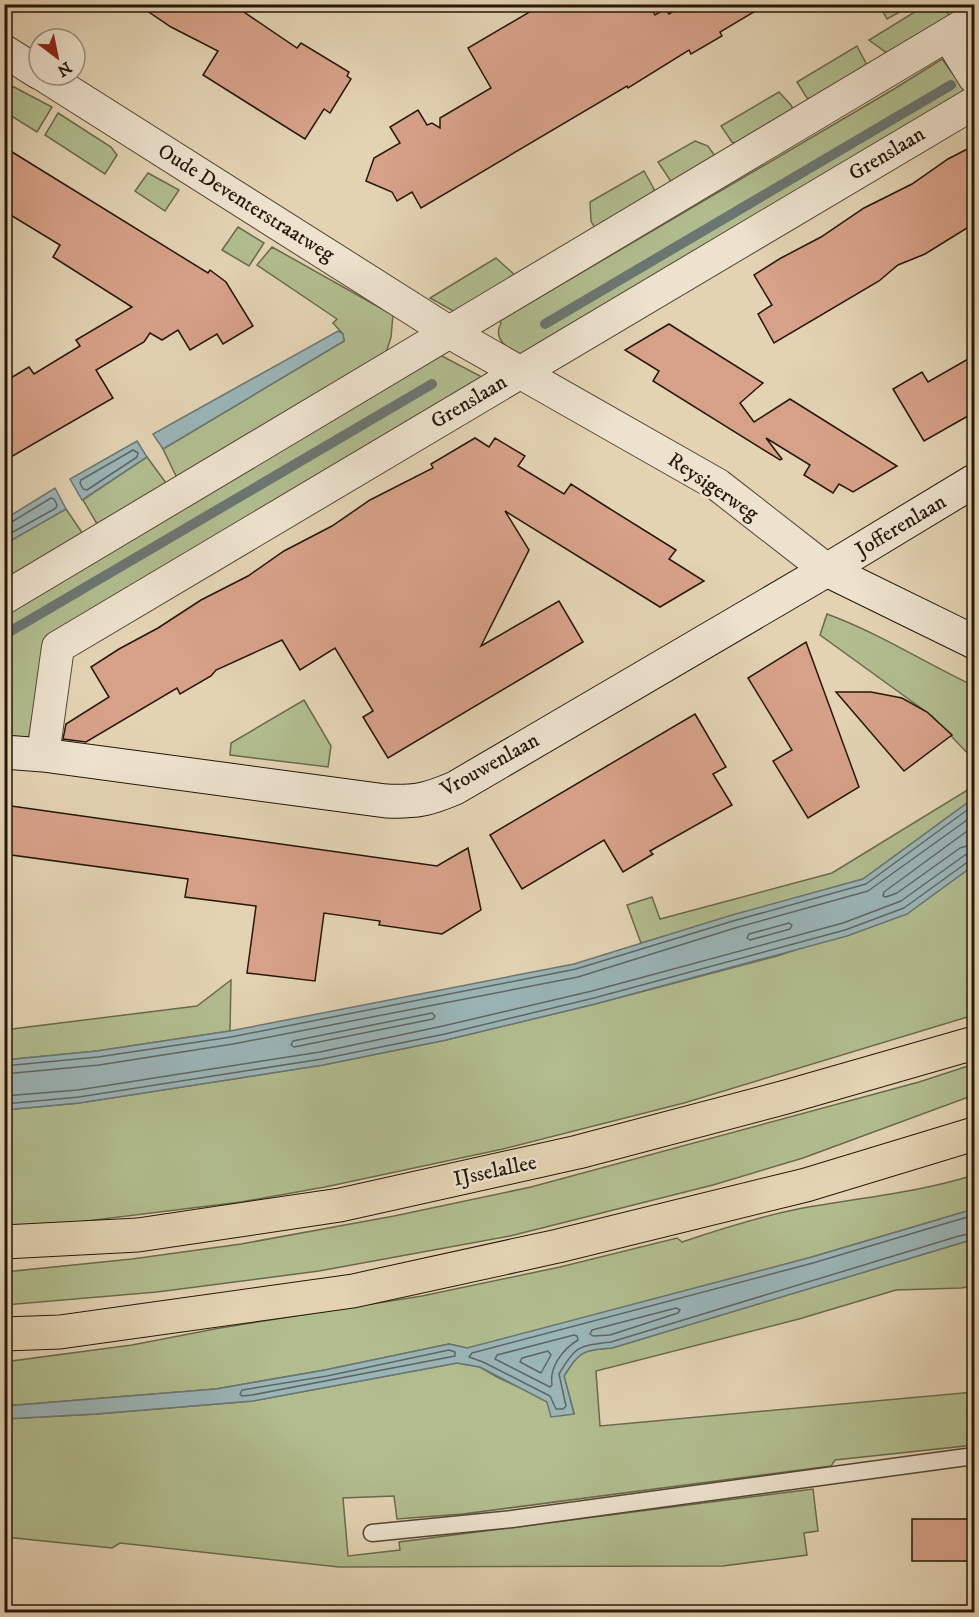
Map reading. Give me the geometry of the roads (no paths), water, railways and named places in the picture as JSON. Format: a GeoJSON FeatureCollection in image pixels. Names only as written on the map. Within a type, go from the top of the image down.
{"type":"FeatureCollection","features":[{"type":"Feature","properties":{"kind":"main road","name":"IJsselallee"},"geometry":{"type":"LineString","coordinates":[[4,1242],[138,1235],[340,1205],[578,1152],[786,1097],[975,1042]]}},
{"type":"Feature","properties":{"kind":"main road"},"geometry":{"type":"LineString","coordinates":[[4,1334],[60,1332],[353,1291],[558,1246],[806,1185],[975,1134]]}},
{"type":"Feature","properties":{"kind":"street"},"geometry":{"type":"LineString","coordinates":[[4,597],[975,19]]}},
{"type":"Feature","properties":{"kind":"street"},"geometry":{"type":"LineString","coordinates":[[948,34],[975,77]]}},
{"type":"Feature","properties":{"kind":"street","name":"Oude Deventerstraatweg"},"geometry":{"type":"LineString","coordinates":[[4,51],[27,65]]}},
{"type":"Feature","properties":{"kind":"street","name":"Oude Deventerstraatweg"},"geometry":{"type":"LineString","coordinates":[[62,87],[449,332]]}},
{"type":"Feature","properties":{"kind":"street","name":"Grenslaan"},"geometry":{"type":"LineString","coordinates":[[43,755],[58,647],[975,103]]}},
{"type":"Feature","properties":{"kind":"street","name":"Reysigerweg"},"geometry":{"type":"LineString","coordinates":[[449,332],[718,485],[827,570],[975,642]]}},
{"type":"Feature","properties":{"kind":"street","name":"Jofferenlaan"},"geometry":{"type":"LineString","coordinates":[[827,570],[975,481]]}},
{"type":"Feature","properties":{"kind":"street","name":"Vrouwenlaan"},"geometry":{"type":"LineString","coordinates":[[4,752],[43,755],[365,798],[405,802],[427,800],[455,788],[827,570]]}},
{"type":"Feature","properties":{"kind":"lane"},"geometry":{"type":"LineString","coordinates":[[372,1533],[512,1519],[975,1456]]}},
{"type":"Feature","properties":{"kind":"water"},"geometry":{"type":"Polygon","coordinates":[[[338,331],[343,334],[344,341],[163,449],[153,434],[338,331]]]}},
{"type":"Feature","properties":{"kind":"water"},"geometry":{"type":"Polygon","coordinates":[[[137,441],[147,457],[82,500],[70,479],[137,441]]]}},
{"type":"Feature","properties":{"kind":"water"},"geometry":{"type":"Polygon","coordinates":[[[55,488],[66,509],[5,544],[5,519],[55,488]]]}},
{"type":"Feature","properties":{"kind":"water"},"geometry":{"type":"Polygon","coordinates":[[[974,798],[974,865],[907,914],[847,936],[595,1004],[446,1040],[323,1065],[79,1103],[5,1110],[5,1060],[97,1051],[230,1031],[574,964],[732,915],[863,879],[974,798]]]}},
{"type":"Feature","properties":{"kind":"water"},"geometry":{"type":"Polygon","coordinates":[[[974,1209],[974,1239],[612,1348],[583,1353],[574,1361],[564,1376],[574,1414],[551,1417],[547,1402],[480,1367],[457,1363],[253,1401],[5,1419],[5,1406],[216,1389],[325,1370],[449,1344],[467,1348],[812,1257],[974,1209]]]}},
{"type":"Feature","properties":{"kind":"waterway"},"geometry":{"type":"LineString","coordinates":[[545,324],[951,85]]}},
{"type":"Feature","properties":{"kind":"waterway"},"geometry":{"type":"LineString","coordinates":[[4,635],[432,384]]}}]}
